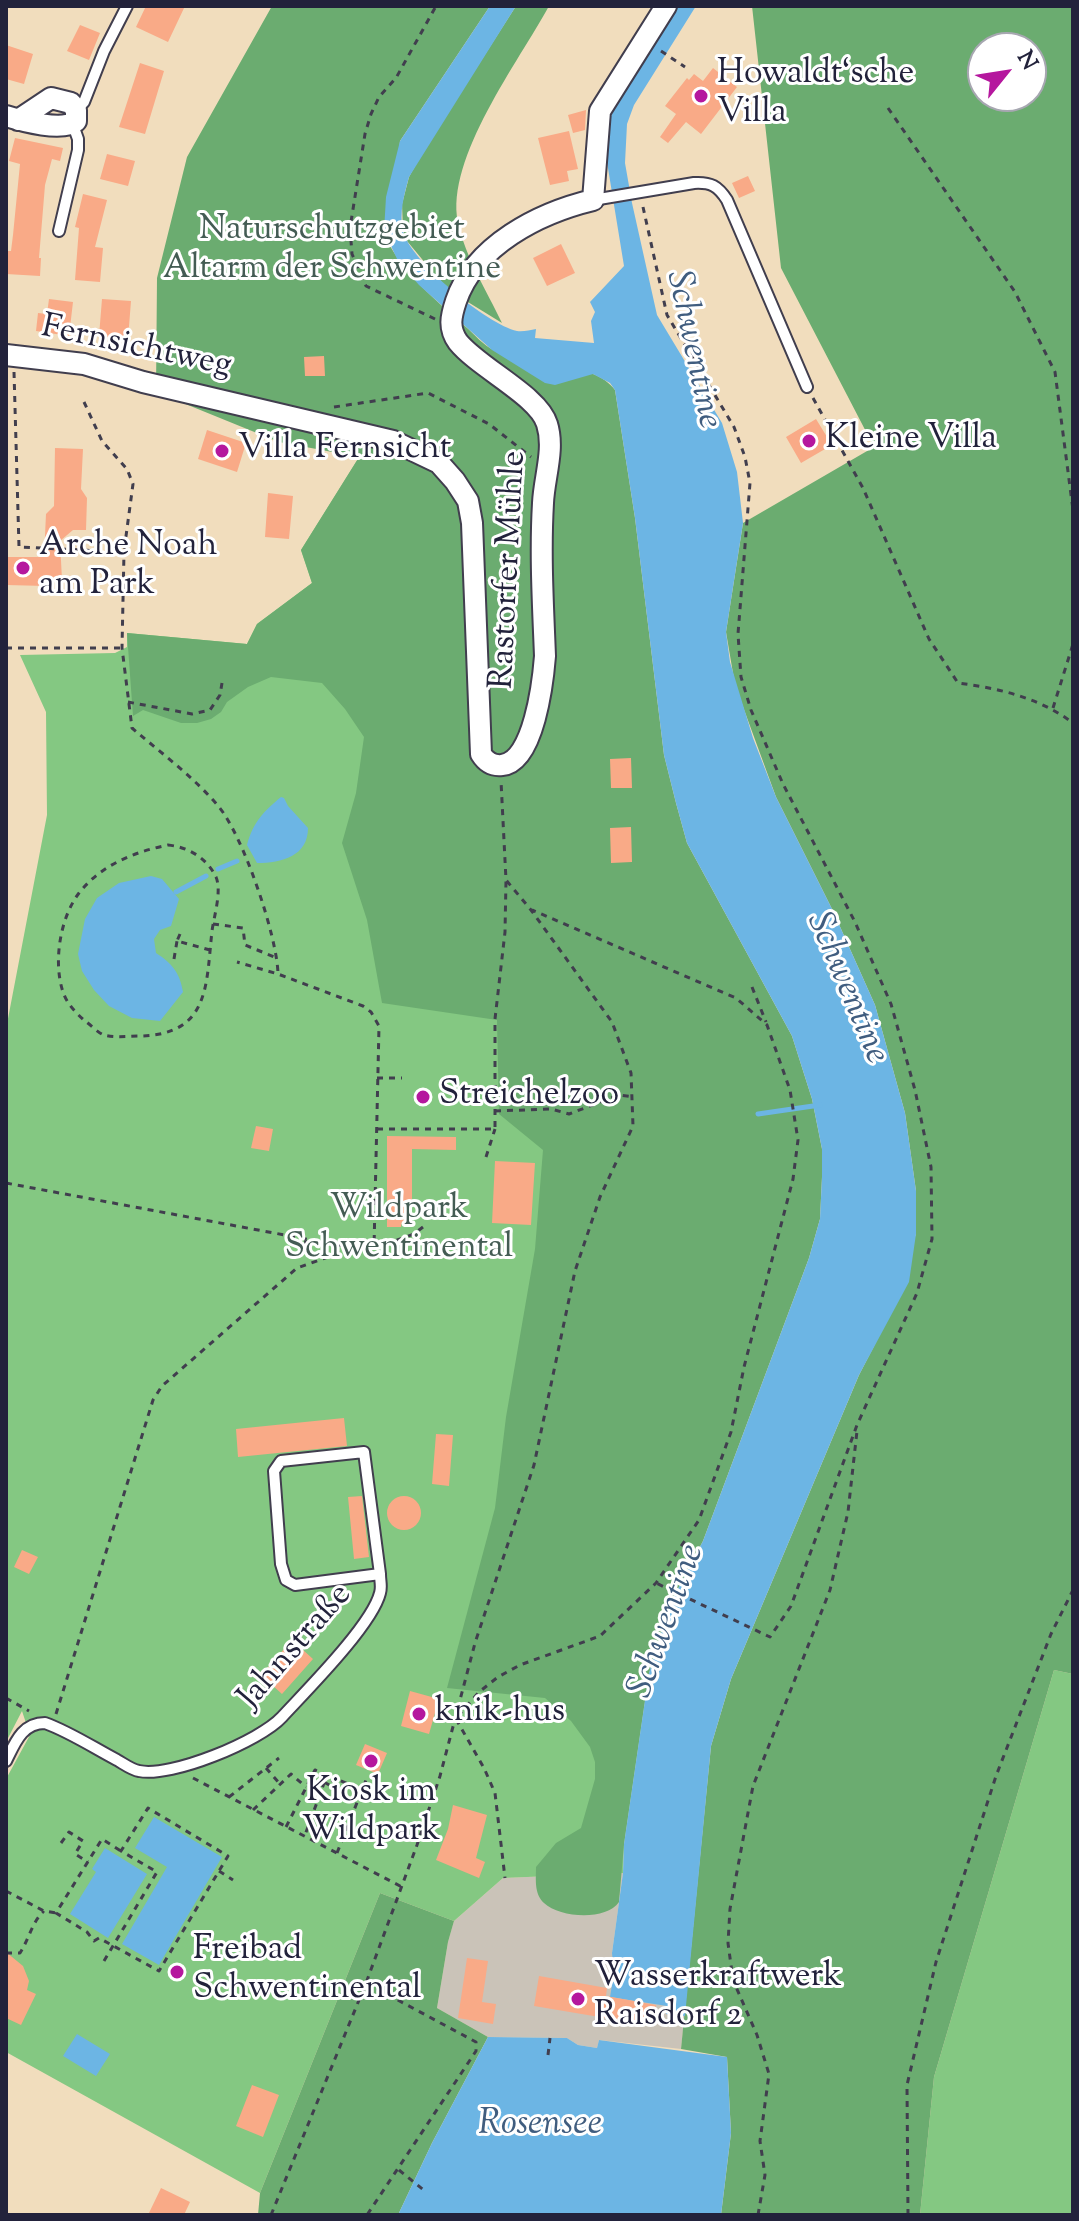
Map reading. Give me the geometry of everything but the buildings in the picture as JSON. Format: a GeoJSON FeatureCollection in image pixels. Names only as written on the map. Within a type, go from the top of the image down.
{"type":"FeatureCollection","features":[{"type":"Feature","properties":{"kind":"street"},"geometry":{"type":"LineString","coordinates":[[451,319],[458,295],[475,267],[506,238],[553,213],[602,198],[600,111],[666,6]]}},
{"type":"Feature","properties":{"kind":"street"},"geometry":{"type":"LineString","coordinates":[[12,118],[51,98],[71,103],[74,118]]}},
{"type":"Feature","properties":{"kind":"street","name":"Rastorfer Mühle"},"geometry":{"type":"LineString","coordinates":[[252,407],[393,441],[439,463],[455,481],[468,501],[472,523],[481,754],[491,763],[501,765],[514,760],[526,744],[545,656],[543,501],[549,438],[542,413],[535,404],[458,341],[451,319]]}},
{"type":"Feature","properties":{"kind":"street","name":"Fernsichtweg"},"geometry":{"type":"LineString","coordinates":[[10,356],[84,364],[143,382],[252,407]]}},
{"type":"Feature","properties":{"kind":"lane"},"geometry":{"type":"LineString","coordinates":[[59,231],[78,150],[74,118],[127,6]]}},
{"type":"Feature","properties":{"kind":"lane"},"geometry":{"type":"LineString","coordinates":[[602,198],[700,182],[718,187],[727,200],[807,387]]}},
{"type":"Feature","properties":{"kind":"lane"},"geometry":{"type":"LineString","coordinates":[[364,1452],[380,1574],[295,1585],[286,1580],[281,1564],[274,1471],[277,1465],[289,1458],[364,1452]]}},
{"type":"Feature","properties":{"kind":"lane","name":"Jahnstraße"},"geometry":{"type":"LineString","coordinates":[[38,1723],[52,1725],[137,1771],[176,1769],[239,1745],[272,1728],[365,1622],[380,1595],[380,1574]]}},
{"type":"Feature","properties":{"kind":"lane"},"geometry":{"type":"LineString","coordinates":[[6,1761],[18,1738],[38,1723]]}},
{"type":"Feature","properties":{"kind":"path"},"geometry":{"type":"LineString","coordinates":[[436,6],[396,78],[379,97],[371,114],[350,228],[352,254],[366,286],[427,316],[451,319]]}},
{"type":"Feature","properties":{"kind":"path"},"geometry":{"type":"LineString","coordinates":[[667,54],[685,67]]}},
{"type":"Feature","properties":{"kind":"path"},"geometry":{"type":"LineString","coordinates":[[888,108],[1015,292],[1055,372],[1073,510]]}},
{"type":"Feature","properties":{"kind":"path"},"geometry":{"type":"LineString","coordinates":[[636,192],[667,315],[734,427],[745,457],[750,483],[738,634],[741,677],[783,784],[855,922],[891,1004],[915,1090],[931,1167],[932,1239],[917,1293],[857,1425],[791,1606],[770,1637],[656,1583]]}},
{"type":"Feature","properties":{"kind":"path"},"geometry":{"type":"LineString","coordinates":[[10,356],[19,547],[124,552]]}},
{"type":"Feature","properties":{"kind":"path"},"geometry":{"type":"LineString","coordinates":[[807,387],[863,488],[929,639],[958,683],[993,687],[1053,708],[1072,722],[1073,716]]}},
{"type":"Feature","properties":{"kind":"path"},"geometry":{"type":"LineString","coordinates":[[326,408],[428,393],[489,424],[547,469]]}},
{"type":"Feature","properties":{"kind":"path"},"geometry":{"type":"LineString","coordinates":[[84,402],[102,441],[127,469],[133,484],[124,552],[122,648],[132,728],[201,786],[222,810],[265,909],[278,974]]}},
{"type":"Feature","properties":{"kind":"path"},"geometry":{"type":"LineString","coordinates":[[1053,708],[1073,644]]}},
{"type":"Feature","properties":{"kind":"path"},"geometry":{"type":"LineString","coordinates":[[6,648],[122,648]]}},
{"type":"Feature","properties":{"kind":"path"},"geometry":{"type":"LineString","coordinates":[[128,702],[192,714],[210,710],[220,695],[222,683]]}},
{"type":"Feature","properties":{"kind":"path"},"geometry":{"type":"LineString","coordinates":[[486,1157],[495,1129],[495,1019],[505,932],[501,765]]}},
{"type":"Feature","properties":{"kind":"path"},"geometry":{"type":"LineString","coordinates":[[168,845],[197,855],[217,880],[210,950],[206,986],[197,1011],[175,1032],[102,1035],[75,1013],[63,994],[60,942],[68,909],[81,891],[119,860],[168,845]]}},
{"type":"Feature","properties":{"kind":"path"},"geometry":{"type":"LineString","coordinates":[[271,2215],[366,1983],[435,1790],[475,1643],[534,1465],[575,1271],[600,1197],[633,1126],[631,1073],[612,1022],[506,880]]}},
{"type":"Feature","properties":{"kind":"path"},"geometry":{"type":"LineString","coordinates":[[531,910],[736,998],[767,1025]]}},
{"type":"Feature","properties":{"kind":"path"},"geometry":{"type":"LineString","coordinates":[[213,924],[243,928],[245,945],[277,958]]}},
{"type":"Feature","properties":{"kind":"path"},"geometry":{"type":"LineString","coordinates":[[174,959],[180,934]]}},
{"type":"Feature","properties":{"kind":"path"},"geometry":{"type":"LineString","coordinates":[[177,941],[210,950]]}},
{"type":"Feature","properties":{"kind":"path"},"geometry":{"type":"LineString","coordinates":[[237,962],[278,974],[371,1012],[379,1026],[374,1248]]}},
{"type":"Feature","properties":{"kind":"path"},"geometry":{"type":"LineString","coordinates":[[456,1719],[479,1692],[498,1677],[520,1665],[600,1636],[656,1583],[699,1520],[731,1432],[744,1367],[793,1179],[798,1140],[790,1090],[752,987]]}},
{"type":"Feature","properties":{"kind":"path"},"geometry":{"type":"LineString","coordinates":[[377,1078],[402,1078]]}},
{"type":"Feature","properties":{"kind":"path"},"geometry":{"type":"LineString","coordinates":[[495,1111],[551,1109],[569,1114],[619,1095],[634,1097]]}},
{"type":"Feature","properties":{"kind":"path"},"geometry":{"type":"LineString","coordinates":[[377,1129],[495,1129]]}},
{"type":"Feature","properties":{"kind":"path"},"geometry":{"type":"LineString","coordinates":[[6,1183],[353,1248],[374,1248],[414,1234],[423,1227]]}},
{"type":"Feature","properties":{"kind":"path"},"geometry":{"type":"LineString","coordinates":[[305,1239],[310,1262]]}},
{"type":"Feature","properties":{"kind":"path"},"geometry":{"type":"LineString","coordinates":[[52,1725],[153,1400],[173,1374],[286,1277],[310,1262],[353,1248]]}},
{"type":"Feature","properties":{"kind":"path"},"geometry":{"type":"LineString","coordinates":[[758,2215],[765,2175],[760,2141],[769,2074],[757,2035],[733,1980],[728,1943],[730,1909],[753,1786],[830,1590],[848,1512],[857,1425]]}},
{"type":"Feature","properties":{"kind":"path"},"geometry":{"type":"LineString","coordinates":[[908,2215],[907,2085],[936,1962],[996,1776],[1051,1634],[1073,1590]]}},
{"type":"Feature","properties":{"kind":"path"},"geometry":{"type":"LineString","coordinates":[[6,1698],[36,1715],[38,1723]]}},
{"type":"Feature","properties":{"kind":"path"},"geometry":{"type":"LineString","coordinates":[[456,1719],[495,1793],[505,1878]]}},
{"type":"Feature","properties":{"kind":"path"},"geometry":{"type":"LineString","coordinates":[[229,1797],[279,1758]]}},
{"type":"Feature","properties":{"kind":"path"},"geometry":{"type":"LineString","coordinates":[[266,1768],[280,1784]]}},
{"type":"Feature","properties":{"kind":"path"},"geometry":{"type":"LineString","coordinates":[[176,1769],[402,1887]]}},
{"type":"Feature","properties":{"kind":"path"},"geometry":{"type":"LineString","coordinates":[[286,1827],[315,1770],[327,1775],[304,1836]]}},
{"type":"Feature","properties":{"kind":"path"},"geometry":{"type":"LineString","coordinates":[[253,1810],[291,1774],[306,1787]]}},
{"type":"Feature","properties":{"kind":"path"},"geometry":{"type":"LineString","coordinates":[[337,1853],[368,1775]]}},
{"type":"Feature","properties":{"kind":"path"},"geometry":{"type":"LineString","coordinates":[[324,1782],[331,1786],[334,1778],[362,1790]]}},
{"type":"Feature","properties":{"kind":"path"},"geometry":{"type":"LineString","coordinates":[[6,1891],[44,1911],[56,1913],[87,1932],[94,1941],[99,1938],[114,1944],[159,1971],[228,1856],[148,1808],[121,1851]]}},
{"type":"Feature","properties":{"kind":"path"},"geometry":{"type":"LineString","coordinates":[[61,1843],[69,1832],[83,1841],[75,1854],[88,1862]]}},
{"type":"Feature","properties":{"kind":"path"},"geometry":{"type":"LineString","coordinates":[[56,1913],[102,1839],[157,1872],[104,1961]]}},
{"type":"Feature","properties":{"kind":"path"},"geometry":{"type":"LineString","coordinates":[[219,1871],[233,1880]]}},
{"type":"Feature","properties":{"kind":"path"},"geometry":{"type":"LineString","coordinates":[[6,1953],[20,1953],[33,1924],[44,1911]]}},
{"type":"Feature","properties":{"kind":"path"},"geometry":{"type":"LineString","coordinates":[[366,1983],[476,2042],[476,2051],[367,2215]]}},
{"type":"Feature","properties":{"kind":"path"},"geometry":{"type":"LineString","coordinates":[[548,2055],[550,2038]]}},
{"type":"Feature","properties":{"kind":"path"},"geometry":{"type":"LineString","coordinates":[[399,2170],[426,2192]]}},
{"type":"Feature","properties":{"kind":"shaded area"},"geometry":{"type":"Polygon","coordinates":[[[623,1873],[612,1953],[690,1965],[681,2049],[599,2040],[597,2048],[578,2045],[567,2038],[488,2037],[437,2008],[454,1921],[503,1878],[623,1873]]]}},
{"type":"Feature","properties":{"kind":"green space","name":"Naturschutzgebiet Altarm der Schwentine"},"geometry":{"type":"Polygon","coordinates":[[[272,6],[490,6],[400,141],[390,246],[425,290],[490,348],[507,355],[592,373],[615,390],[635,518],[664,755],[676,803],[687,843],[792,1036],[812,1099],[822,1149],[820,1219],[809,1258],[703,1541],[670,1604],[649,1673],[624,1844],[619,1902],[613,1908],[594,1915],[571,1914],[551,1908],[541,1899],[536,1881],[536,1867],[556,1843],[581,1828],[595,1779],[595,1762],[590,1747],[571,1721],[545,1698],[447,1688],[495,1508],[506,1417],[535,1249],[543,1150],[499,1114],[497,1020],[382,1003],[367,920],[342,843],[356,793],[364,737],[322,683],[271,677],[248,687],[211,719],[197,723],[181,723],[143,710],[133,716],[127,633],[247,644],[257,624],[312,583],[301,550],[359,457],[279,442],[156,392],[157,278],[187,157],[272,6]]]}},
{"type":"Feature","properties":{"kind":"green space"},"geometry":{"type":"Polygon","coordinates":[[[516,6],[549,6],[473,140],[457,197],[458,222],[466,248],[502,323],[450,291],[436,276],[407,241],[403,230],[402,204],[409,177],[423,151],[516,6]]]}},
{"type":"Feature","properties":{"kind":"green space"},"geometry":{"type":"Polygon","coordinates":[[[752,6],[1073,6],[1073,1674],[1054,1670],[934,2077],[920,2215],[721,2215],[731,2133],[727,2057],[681,2049],[711,1746],[731,1679],[874,1346],[916,1234],[916,1191],[905,1113],[875,1005],[833,911],[776,797],[735,685],[726,632],[743,523],[874,447],[781,268],[752,6]]]}},
{"type":"Feature","properties":{"kind":"green space","name":"Wildpark Schwentinental"},"geometry":{"type":"Polygon","coordinates":[[[360,456],[670,1604],[649,1673],[624,1844],[623,1873],[503,1878],[454,1921],[380,1893],[260,2193],[6,2052],[6,1779],[30,1735],[22,1711],[6,1742],[6,1029],[47,815],[46,712],[20,655],[115,653],[127,647],[127,633],[247,644],[257,624],[312,583],[301,550],[360,456]]]}},
{"type":"Feature","properties":{"kind":"green space"},"geometry":{"type":"Polygon","coordinates":[[[1054,1670],[1073,1674],[1073,2215],[920,2215],[934,2077],[1054,1670]]]}},
{"type":"Feature","properties":{"kind":"green space"},"geometry":{"type":"Polygon","coordinates":[[[380,1893],[454,1921],[437,2008],[488,2037],[398,2215],[258,2215],[260,2193],[380,1893]]]}},
{"type":"Feature","properties":{"kind":"water","name":"Schwentine"},"geometry":{"type":"Polygon","coordinates":[[[490,6],[516,6],[409,177],[402,211],[403,231],[409,244],[434,274],[488,317],[517,331],[536,329],[535,338],[594,343],[591,321],[595,312],[590,302],[624,266],[606,156],[609,121],[619,97],[675,6],[696,6],[634,105],[627,124],[625,163],[632,203],[657,315],[722,423],[737,472],[743,523],[726,632],[730,662],[753,738],[776,797],[833,911],[875,1005],[905,1113],[916,1191],[916,1234],[909,1282],[859,1375],[731,1679],[711,1746],[685,2016],[666,2014],[667,2006],[610,1997],[624,1844],[649,1673],[670,1604],[703,1541],[809,1258],[820,1219],[822,1149],[812,1099],[792,1036],[687,843],[676,803],[664,755],[635,518],[615,390],[610,383],[593,374],[555,385],[545,383],[492,350],[419,285],[398,261],[384,231],[386,197],[400,141],[490,6]]]}},
{"type":"Feature","properties":{"kind":"water"},"geometry":{"type":"Polygon","coordinates":[[[281,797],[308,828],[307,838],[292,856],[257,863],[247,845],[249,837],[260,818],[281,797]]]}},
{"type":"Feature","properties":{"kind":"water"},"geometry":{"type":"Polygon","coordinates":[[[151,876],[162,879],[179,899],[171,926],[160,930],[154,939],[156,953],[174,969],[183,992],[160,1021],[132,1018],[109,1006],[82,971],[78,954],[85,919],[97,898],[119,883],[151,876]]]}},
{"type":"Feature","properties":{"kind":"water"},"geometry":{"type":"Polygon","coordinates":[[[154,1817],[222,1857],[159,1965],[122,1944],[167,1867],[135,1848],[154,1817]]]}},
{"type":"Feature","properties":{"kind":"water"},"geometry":{"type":"Polygon","coordinates":[[[105,1848],[147,1874],[108,1938],[70,1914],[96,1872],[92,1869],[105,1848]]]}},
{"type":"Feature","properties":{"kind":"water"},"geometry":{"type":"Polygon","coordinates":[[[77,2034],[110,2054],[96,2076],[63,2056],[77,2034]]]}},
{"type":"Feature","properties":{"kind":"water","name":"Rosensee"},"geometry":{"type":"Polygon","coordinates":[[[488,2037],[567,2038],[578,2045],[597,2048],[599,2040],[727,2057],[731,2133],[721,2215],[398,2215],[488,2037]]]}},
{"type":"Feature","properties":{"kind":"waterway"},"geometry":{"type":"LineString","coordinates":[[218,869],[237,861]]}},
{"type":"Feature","properties":{"kind":"waterway"},"geometry":{"type":"LineString","coordinates":[[176,892],[206,876]]}},
{"type":"Feature","properties":{"kind":"waterway"},"geometry":{"type":"LineString","coordinates":[[758,1114],[820,1105]]}},
{"type":"Feature","properties":{"kind":"place","name":"Howaldt‘sche Villa"},"geometry":{"type":"Point","coordinates":[701,96]}},
{"type":"Feature","properties":{"kind":"place","name":"Kleine Villa"},"geometry":{"type":"Point","coordinates":[809,441]}},
{"type":"Feature","properties":{"kind":"place","name":"Villa Fernsicht"},"geometry":{"type":"Point","coordinates":[222,451]}},
{"type":"Feature","properties":{"kind":"place","name":"Arche Noah am Park"},"geometry":{"type":"Point","coordinates":[23,568]}},
{"type":"Feature","properties":{"kind":"place","name":"Streichelzoo"},"geometry":{"type":"Point","coordinates":[423,1097]}},
{"type":"Feature","properties":{"kind":"place","name":"knik-hus"},"geometry":{"type":"Point","coordinates":[419,1714]}},
{"type":"Feature","properties":{"kind":"place","name":"Kiosk im Wildpark"},"geometry":{"type":"Point","coordinates":[371,1761]}},
{"type":"Feature","properties":{"kind":"place","name":"Freibad Schwentinental"},"geometry":{"type":"Point","coordinates":[177,1972]}},
{"type":"Feature","properties":{"kind":"place","name":"Wasserkraftwerk Raisdorf 2"},"geometry":{"type":"Point","coordinates":[578,1999]}}]}
